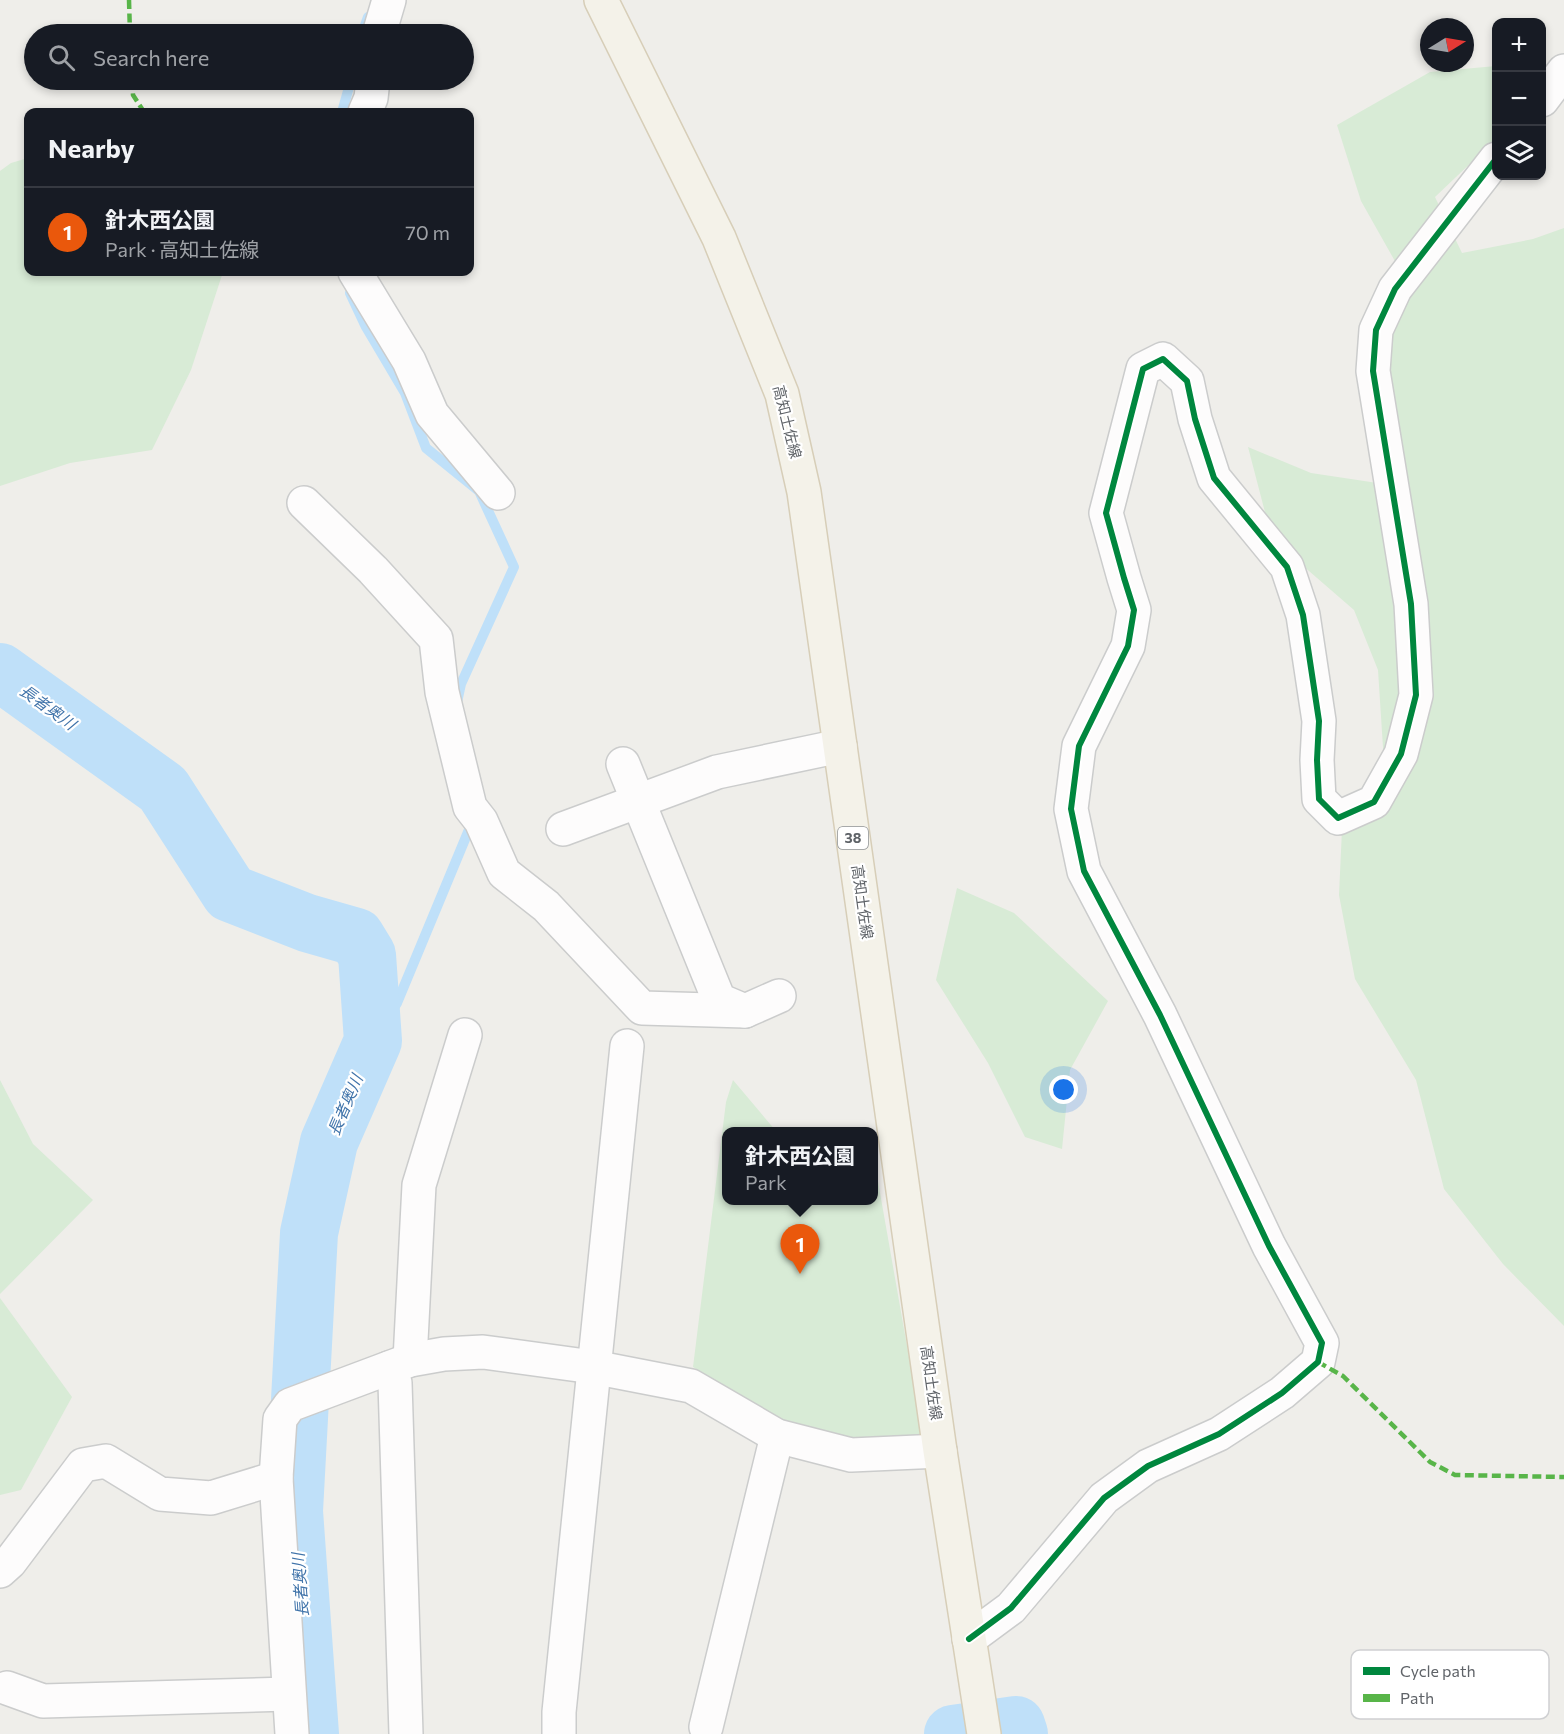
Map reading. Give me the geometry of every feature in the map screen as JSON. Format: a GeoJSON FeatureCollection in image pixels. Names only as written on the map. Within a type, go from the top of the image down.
{"type":"FeatureCollection","features":[{"type":"Feature","properties":{"kind":"main road","name":"高知土佐線"},"geometry":{"type":"LineString","coordinates":[[601,0],[719,238],[782,394],[804,492],[940,1451],[982,1724]]}},
{"type":"Feature","properties":{"kind":"street"},"geometry":{"type":"LineString","coordinates":[[382,24],[389,0]]}},
{"type":"Feature","properties":{"kind":"street"},"geometry":{"type":"LineString","coordinates":[[1546,95],[1564,71]]}},
{"type":"Feature","properties":{"kind":"street"},"geometry":{"type":"LineString","coordinates":[[367,108],[372,90]]}},
{"type":"Feature","properties":{"kind":"street"},"geometry":{"type":"LineString","coordinates":[[969,1639],[1011,1608],[1104,1498],[1148,1466],[1219,1434],[1282,1393],[1317,1362],[1322,1343],[1269,1246],[1160,1015],[1084,871],[1071,809],[1079,746],[1128,646],[1134,610],[1106,513],[1143,369],[1162,359],[1187,381],[1195,419],[1214,478],[1287,567],[1303,615],[1319,721],[1317,760],[1319,799],[1338,818],[1374,802],[1401,754],[1416,695],[1411,604],[1373,371],[1376,330],[1395,289],[1492,165]]}},
{"type":"Feature","properties":{"kind":"street"},"geometry":{"type":"LineString","coordinates":[[357,276],[408,361],[432,414],[498,493]]}},
{"type":"Feature","properties":{"kind":"street"},"geometry":{"type":"LineString","coordinates":[[304,502],[373,570],[436,639],[442,692],[475,814],[504,873],[546,906],[642,1008],[745,1011],[779,996]]}},
{"type":"Feature","properties":{"kind":"street"},"geometry":{"type":"LineString","coordinates":[[563,829],[717,772],[840,746]]}},
{"type":"Feature","properties":{"kind":"street"},"geometry":{"type":"LineString","coordinates":[[623,764],[719,1000],[745,1011]]}},
{"type":"Feature","properties":{"kind":"street"},"geometry":{"type":"LineString","coordinates":[[406,1734],[395,1383],[400,1364],[419,1185],[465,1035]]}},
{"type":"Feature","properties":{"kind":"street"},"geometry":{"type":"LineString","coordinates":[[559,1734],[559,1712],[593,1366],[627,1046]]}},
{"type":"Feature","properties":{"kind":"street"},"geometry":{"type":"LineString","coordinates":[[292,1734],[276,1478],[280,1419],[300,1402],[400,1364],[444,1354],[483,1352],[593,1366],[691,1386],[777,1436],[851,1455],[940,1451]]}},
{"type":"Feature","properties":{"kind":"street"},"geometry":{"type":"LineString","coordinates":[[706,1727],[777,1436]]}},
{"type":"Feature","properties":{"kind":"street"},"geometry":{"type":"LineString","coordinates":[[0,1571],[10,1562],[83,1465],[106,1461],[160,1494],[212,1498],[276,1478]]}},
{"type":"Feature","properties":{"kind":"street"},"geometry":{"type":"LineString","coordinates":[[7,1688],[43,1701],[288,1694]]}},
{"type":"Feature","properties":{"kind":"green space"},"geometry":{"type":"Polygon","coordinates":[[[1492,66],[1492,143],[1435,197],[1462,253],[1533,239],[1564,228],[1564,1326],[1503,1264],[1444,1189],[1416,1080],[1355,979],[1339,895],[1342,829],[1384,763],[1378,670],[1354,610],[1272,539],[1248,447],[1311,473],[1404,487],[1368,401],[1396,263],[1361,201],[1337,125],[1430,72],[1474,72],[1474,68],[1492,66]]]}},
{"type":"Feature","properties":{"kind":"green space"},"geometry":{"type":"Polygon","coordinates":[[[24,159],[24,276],[222,276],[191,370],[152,450],[70,463],[0,486],[0,171],[11,163],[24,159]]]}},
{"type":"Feature","properties":{"kind":"green space"},"geometry":{"type":"Polygon","coordinates":[[[957,888],[1014,913],[1108,1001],[1070,1070],[1062,1149],[1025,1137],[988,1063],[936,980],[957,888]]]}},
{"type":"Feature","properties":{"kind":"green space"},"geometry":{"type":"Polygon","coordinates":[[[0,1080],[33,1144],[93,1200],[0,1294],[0,1080]]]}},
{"type":"Feature","properties":{"kind":"green space"},"geometry":{"type":"Polygon","coordinates":[[[733,1080],[773,1127],[723,1127],[726,1102],[733,1080]]]}},
{"type":"Feature","properties":{"kind":"green space"},"geometry":{"type":"Polygon","coordinates":[[[722,1134],[722,1205],[878,1205],[878,1181],[923,1437],[850,1445],[774,1417],[693,1367],[722,1134]]]}},
{"type":"Feature","properties":{"kind":"green space"},"geometry":{"type":"Polygon","coordinates":[[[0,1298],[72,1397],[21,1490],[0,1495],[0,1298]]]}},
{"type":"Feature","properties":{"kind":"waterway"},"geometry":{"type":"LineString","coordinates":[[366,24],[368,17]]}},
{"type":"Feature","properties":{"kind":"waterway"},"geometry":{"type":"LineString","coordinates":[[343,108],[348,90]]}},
{"type":"Feature","properties":{"kind":"waterway"},"geometry":{"type":"LineString","coordinates":[[350,293],[366,327],[405,393],[426,448],[479,491],[514,567],[461,684],[456,707]]}},
{"type":"Feature","properties":{"kind":"waterway","name":"長者奥川"},"geometry":{"type":"LineString","coordinates":[[0,672],[163,789],[230,893],[307,923],[356,937],[367,955],[373,1041],[329,1142],[309,1233],[294,1511],[310,1734]]}},
{"type":"Feature","properties":{"kind":"waterway"},"geometry":{"type":"LineString","coordinates":[[373,1041],[397,1003],[473,820]]}},
{"type":"Feature","properties":{"kind":"waterway"},"geometry":{"type":"LineString","coordinates":[[953,1734],[1016,1725],[1019,1734]]}},
{"type":"Feature","properties":{"kind":"marked path"},"geometry":{"type":"LineString","coordinates":[[129,0],[130,24]]}},
{"type":"Feature","properties":{"kind":"marked path"},"geometry":{"type":"LineString","coordinates":[[133,90],[133,95],[141,108]]}},
{"type":"Feature","properties":{"kind":"marked path"},"geometry":{"type":"LineString","coordinates":[[1318,1362],[1343,1376],[1430,1462],[1455,1475],[1564,1477]]}},
{"type":"Feature","properties":{"kind":"cycle path"},"geometry":{"type":"LineString","coordinates":[[969,1639],[1011,1608],[1104,1498],[1148,1466],[1219,1434],[1282,1393],[1318,1362],[1322,1343],[1269,1246],[1160,1015],[1084,871],[1071,809],[1079,746],[1128,646],[1134,610],[1106,513],[1143,369],[1163,359],[1187,381],[1195,419],[1214,478],[1287,567],[1303,615],[1319,721],[1317,760],[1319,799],[1338,818],[1374,802],[1401,754],[1416,695],[1411,604],[1373,371],[1376,330],[1395,289],[1492,164]]}},
{"type":"Feature","properties":{"kind":"place","name":"針木西公園"},"geometry":{"type":"Point","coordinates":[800,1274]}}]}
